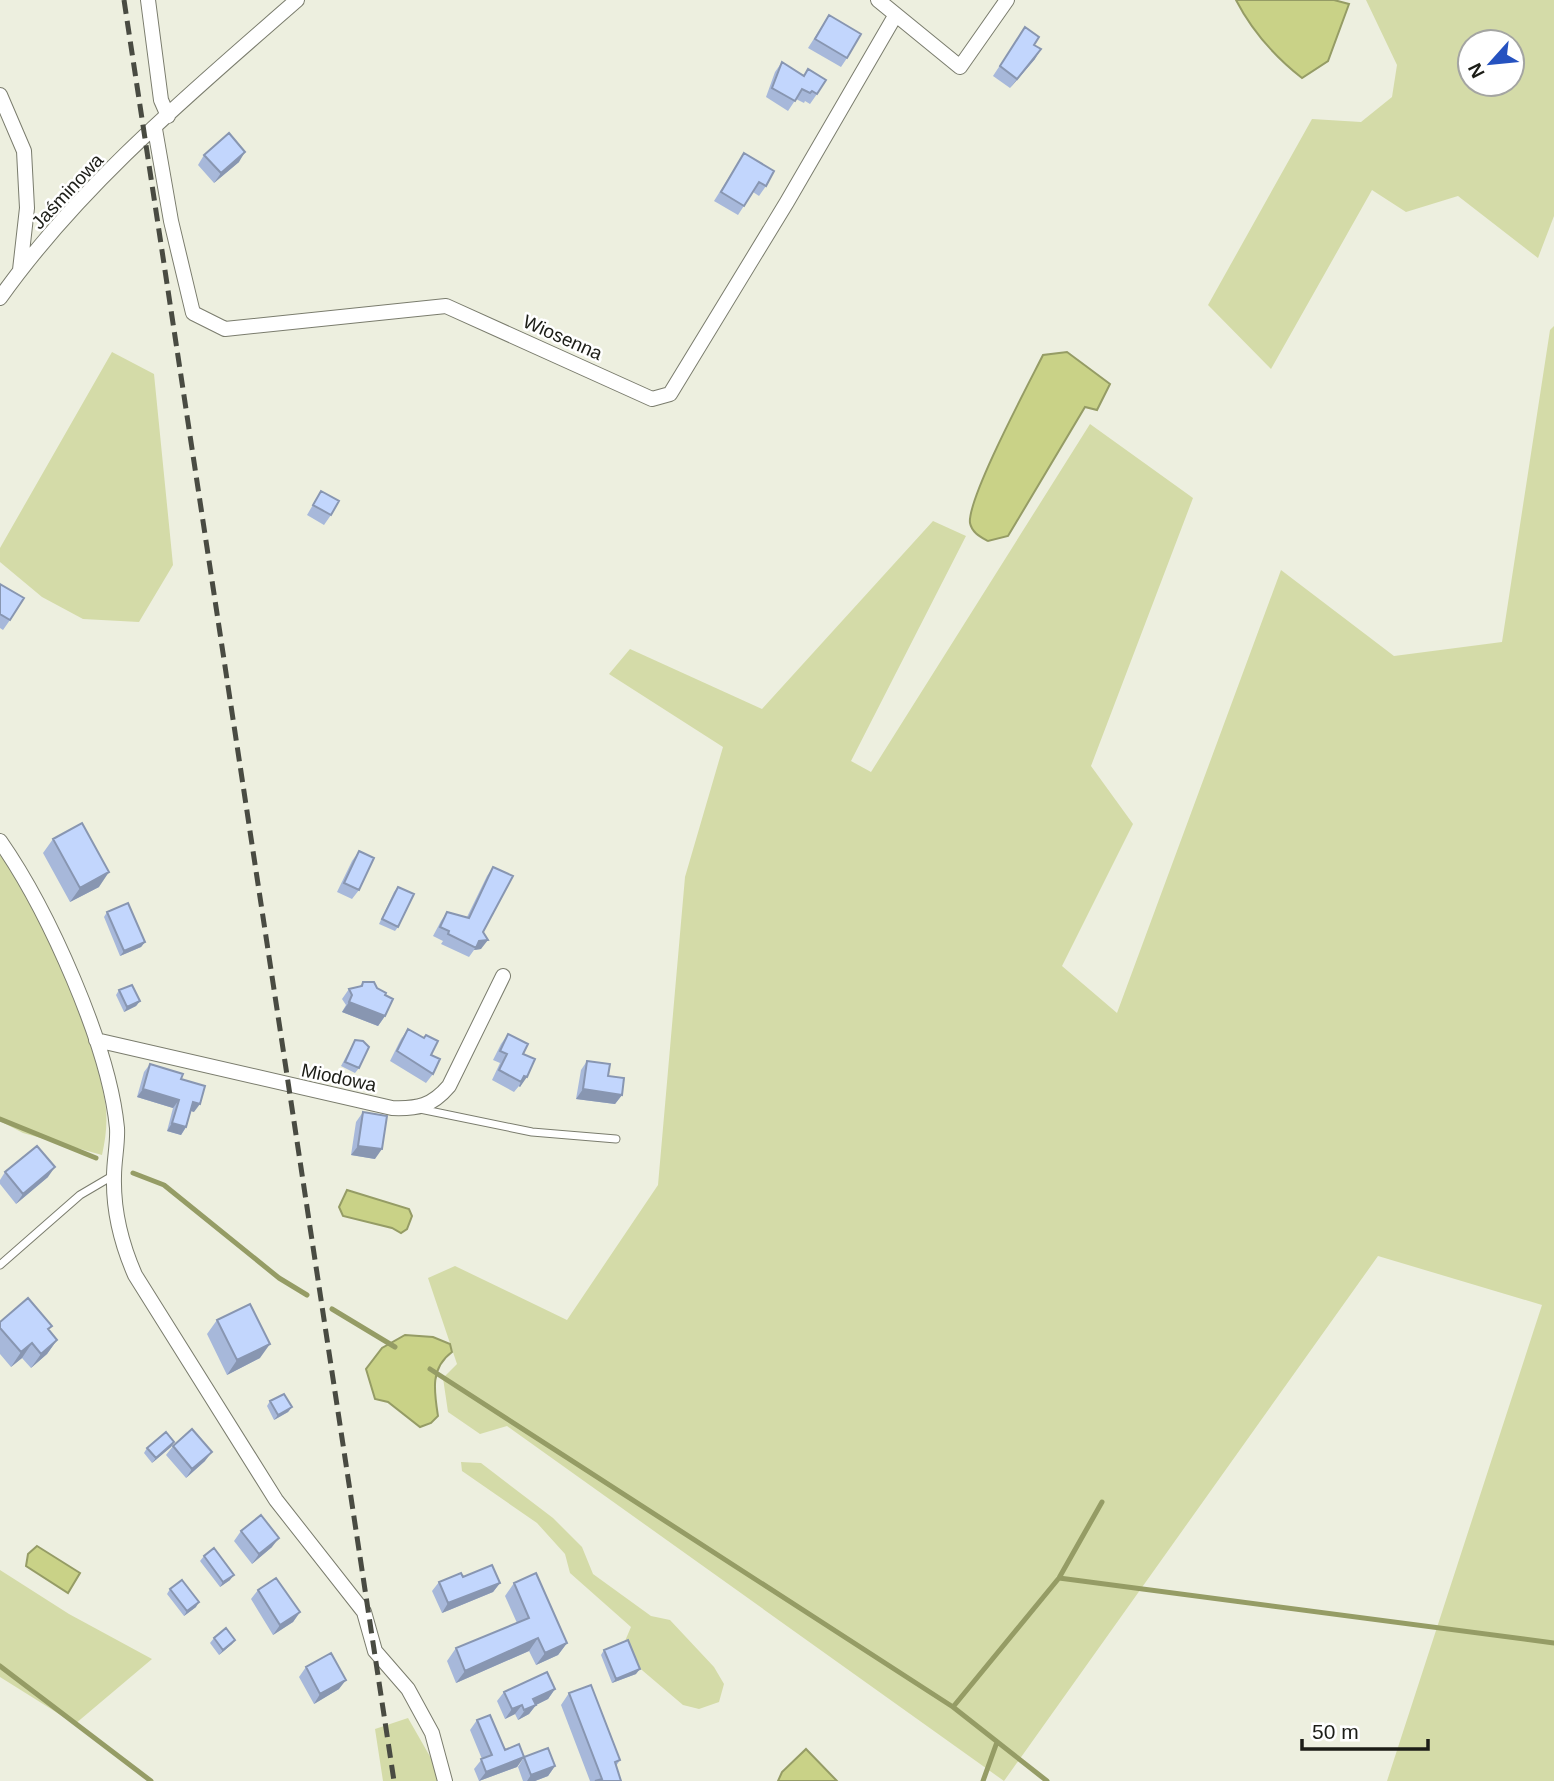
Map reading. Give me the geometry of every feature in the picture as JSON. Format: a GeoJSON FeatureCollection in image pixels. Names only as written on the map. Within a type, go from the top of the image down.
{"type":"FeatureCollection","features":[{"type":"Feature","properties":{"kind":"street"},"geometry":{"type":"LineString","coordinates":[[148,0],[162,100],[168,116]]}},
{"type":"Feature","properties":{"kind":"street","name":"Jaśminowa"},"geometry":{"type":"LineString","coordinates":[[0,298],[20,270],[81,202],[168,116],[297,0]]}},
{"type":"Feature","properties":{"kind":"street"},"geometry":{"type":"LineString","coordinates":[[878,0],[960,67],[1007,0]]}},
{"type":"Feature","properties":{"kind":"street","name":"Wiosenna"},"geometry":{"type":"LineString","coordinates":[[155,129],[171,220],[193,313],[225,329],[446,306],[653,398],[670,394],[787,202],[895,16]]}},
{"type":"Feature","properties":{"kind":"street"},"geometry":{"type":"LineString","coordinates":[[0,95],[24,151],[27,208],[20,270]]}},
{"type":"Feature","properties":{"kind":"street"},"geometry":{"type":"LineString","coordinates":[[0,841],[33,896],[96,1040],[117,1129],[114,1203],[123,1249],[135,1275],[276,1500],[365,1612],[375,1651],[408,1689],[432,1733],[445,1781]]}},
{"type":"Feature","properties":{"kind":"street"},"geometry":{"type":"LineString","coordinates":[[419,1109],[440,1097],[449,1086],[503,976]]}},
{"type":"Feature","properties":{"kind":"street","name":"Miodowa"},"geometry":{"type":"LineString","coordinates":[[96,1040],[379,1106],[419,1109]]}},
{"type":"Feature","properties":{"kind":"lane"},"geometry":{"type":"LineString","coordinates":[[419,1109],[532,1132],[616,1139]]}},
{"type":"Feature","properties":{"kind":"lane"},"geometry":{"type":"LineString","coordinates":[[0,1265],[80,1195],[114,1175]]}},
{"type":"Feature","properties":{"kind":"shaded area"},"geometry":{"type":"Polygon","coordinates":[[[1236,0],[1334,0],[1349,4],[1328,61],[1302,78],[1264,42],[1236,0]]]}},
{"type":"Feature","properties":{"kind":"shaded area"},"geometry":{"type":"Polygon","coordinates":[[[1366,0],[1554,0],[1554,216],[1538,258],[1458,196],[1406,212],[1372,190],[1271,369],[1208,305],[1312,119],[1361,122],[1392,97],[1397,65],[1366,0]]]}},
{"type":"Feature","properties":{"kind":"shaded area"},"geometry":{"type":"Polygon","coordinates":[[[1554,326],[1554,1781],[1387,1781],[1542,1305],[1378,1256],[1004,1781],[507,1426],[480,1434],[448,1412],[443,1378],[457,1364],[428,1278],[455,1266],[567,1320],[658,1185],[685,877],[723,747],[609,674],[630,649],[762,709],[933,521],[966,536],[851,761],[871,772],[1090,424],[1193,498],[1091,766],[1133,824],[1062,966],[1117,1013],[1281,570],[1394,656],[1502,642],[1550,330],[1554,326]]]}},
{"type":"Feature","properties":{"kind":"shaded area"},"geometry":{"type":"Polygon","coordinates":[[[112,352],[154,374],[173,565],[139,622],[83,619],[42,597],[0,562],[0,548],[112,352]]]}},
{"type":"Feature","properties":{"kind":"shaded area"},"geometry":{"type":"Polygon","coordinates":[[[1067,352],[1110,384],[1097,410],[1085,407],[1008,536],[988,541],[975,532],[970,523],[978,491],[988,467],[1043,355],[1067,352]]]}},
{"type":"Feature","properties":{"kind":"shaded area"},"geometry":{"type":"Polygon","coordinates":[[[0,855],[31,904],[63,974],[90,1045],[106,1109],[102,1155],[23,1133],[0,1121],[0,855]]]}},
{"type":"Feature","properties":{"kind":"shaded area"},"geometry":{"type":"Polygon","coordinates":[[[347,1190],[409,1209],[412,1216],[407,1229],[401,1233],[392,1228],[343,1216],[339,1207],[347,1190]]]}},
{"type":"Feature","properties":{"kind":"shaded area"},"geometry":{"type":"Polygon","coordinates":[[[405,1335],[433,1337],[450,1344],[452,1352],[440,1365],[435,1381],[438,1416],[431,1423],[420,1427],[388,1402],[375,1399],[366,1369],[382,1348],[405,1335]]]}},
{"type":"Feature","properties":{"kind":"shaded area"},"geometry":{"type":"Polygon","coordinates":[[[461,1462],[481,1463],[553,1518],[582,1547],[593,1574],[651,1616],[670,1620],[714,1667],[724,1684],[719,1702],[699,1709],[683,1705],[636,1665],[625,1641],[631,1627],[570,1573],[565,1554],[537,1523],[462,1471],[461,1462]]]}},
{"type":"Feature","properties":{"kind":"shaded area"},"geometry":{"type":"Polygon","coordinates":[[[37,1546],[80,1573],[68,1593],[26,1566],[28,1554],[37,1546]]]}},
{"type":"Feature","properties":{"kind":"shaded area"},"geometry":{"type":"Polygon","coordinates":[[[0,1570],[69,1614],[152,1659],[75,1724],[0,1677],[0,1570]]]}},
{"type":"Feature","properties":{"kind":"shaded area"},"geometry":{"type":"Polygon","coordinates":[[[408,1718],[444,1781],[383,1781],[375,1729],[408,1718]]]}},
{"type":"Feature","properties":{"kind":"shaded area"},"geometry":{"type":"Polygon","coordinates":[[[806,1749],[837,1781],[778,1781],[782,1772],[806,1749]]]}},
{"type":"Feature","properties":{"kind":"building"},"geometry":{"type":"Polygon","coordinates":[[[829,15],[861,34],[847,58],[815,39],[829,15]]]}},
{"type":"Feature","properties":{"kind":"building"},"geometry":{"type":"Polygon","coordinates":[[[1025,27],[1039,37],[1034,45],[1041,49],[1017,79],[1000,66],[1025,27]]]}},
{"type":"Feature","properties":{"kind":"building"},"geometry":{"type":"Polygon","coordinates":[[[782,62],[804,76],[808,69],[826,80],[817,94],[802,89],[795,101],[772,88],[782,62]]]}},
{"type":"Feature","properties":{"kind":"building"},"geometry":{"type":"Polygon","coordinates":[[[229,133],[245,152],[221,173],[204,155],[229,133]]]}},
{"type":"Feature","properties":{"kind":"building"},"geometry":{"type":"Polygon","coordinates":[[[744,153],[774,171],[766,186],[759,182],[744,206],[721,192],[744,153]]]}},
{"type":"Feature","properties":{"kind":"building"},"geometry":{"type":"Polygon","coordinates":[[[321,491],[339,501],[331,515],[313,505],[321,491]]]}},
{"type":"Feature","properties":{"kind":"building"},"geometry":{"type":"Polygon","coordinates":[[[0,584],[24,598],[10,620],[0,614],[0,584]]]}},
{"type":"Feature","properties":{"kind":"building"},"geometry":{"type":"Polygon","coordinates":[[[82,823],[109,872],[80,888],[53,839],[82,823]]]}},
{"type":"Feature","properties":{"kind":"building"},"geometry":{"type":"Polygon","coordinates":[[[359,851],[374,858],[359,890],[344,883],[359,851]]]}},
{"type":"Feature","properties":{"kind":"building"},"geometry":{"type":"Polygon","coordinates":[[[493,867],[513,876],[483,932],[488,940],[479,941],[476,948],[440,927],[447,912],[469,918],[493,867]]]}},
{"type":"Feature","properties":{"kind":"building"},"geometry":{"type":"Polygon","coordinates":[[[398,887],[414,894],[398,927],[382,919],[398,887]]]}},
{"type":"Feature","properties":{"kind":"building"},"geometry":{"type":"Polygon","coordinates":[[[128,903],[145,942],[124,951],[107,912],[128,903]]]}},
{"type":"Feature","properties":{"kind":"building"},"geometry":{"type":"Polygon","coordinates":[[[363,982],[374,982],[377,988],[393,999],[385,1016],[349,1002],[352,995],[349,989],[362,986],[363,982]]]}},
{"type":"Feature","properties":{"kind":"building"},"geometry":{"type":"Polygon","coordinates":[[[132,985],[140,1001],[127,1007],[119,990],[132,985]]]}},
{"type":"Feature","properties":{"kind":"building"},"geometry":{"type":"Polygon","coordinates":[[[408,1029],[424,1038],[426,1035],[438,1041],[431,1055],[440,1059],[433,1074],[397,1051],[408,1029]]]}},
{"type":"Feature","properties":{"kind":"building"},"geometry":{"type":"Polygon","coordinates":[[[508,1034],[528,1044],[523,1054],[535,1059],[527,1077],[524,1076],[521,1082],[499,1070],[507,1054],[500,1051],[508,1034]]]}},
{"type":"Feature","properties":{"kind":"building"},"geometry":{"type":"Polygon","coordinates":[[[355,1040],[363,1041],[369,1047],[359,1068],[345,1062],[355,1040]]]}},
{"type":"Feature","properties":{"kind":"building"},"geometry":{"type":"Polygon","coordinates":[[[587,1061],[610,1064],[608,1076],[624,1078],[622,1095],[583,1089],[587,1061]]]}},
{"type":"Feature","properties":{"kind":"building"},"geometry":{"type":"Polygon","coordinates":[[[150,1064],[183,1074],[181,1079],[205,1086],[200,1104],[193,1102],[186,1127],[172,1123],[179,1100],[143,1089],[150,1064]]]}},
{"type":"Feature","properties":{"kind":"building"},"geometry":{"type":"Polygon","coordinates":[[[363,1112],[387,1116],[382,1149],[358,1146],[363,1112]]]}},
{"type":"Feature","properties":{"kind":"building"},"geometry":{"type":"Polygon","coordinates":[[[37,1146],[55,1167],[23,1194],[5,1172],[37,1146]]]}},
{"type":"Feature","properties":{"kind":"building"},"geometry":{"type":"Polygon","coordinates":[[[28,1298],[52,1326],[48,1329],[57,1340],[41,1354],[32,1343],[21,1352],[0,1328],[0,1322],[28,1298]]]}},
{"type":"Feature","properties":{"kind":"building"},"geometry":{"type":"Polygon","coordinates":[[[250,1304],[270,1344],[237,1360],[217,1320],[250,1304]]]}},
{"type":"Feature","properties":{"kind":"building"},"geometry":{"type":"Polygon","coordinates":[[[284,1394],[292,1407],[278,1415],[270,1401],[284,1394]]]}},
{"type":"Feature","properties":{"kind":"building"},"geometry":{"type":"Polygon","coordinates":[[[192,1429],[212,1452],[192,1469],[173,1446],[192,1429]]]}},
{"type":"Feature","properties":{"kind":"building"},"geometry":{"type":"Polygon","coordinates":[[[166,1432],[174,1442],[156,1458],[147,1448],[166,1432]]]}},
{"type":"Feature","properties":{"kind":"building"},"geometry":{"type":"Polygon","coordinates":[[[261,1515],[279,1538],[259,1554],[241,1531],[261,1515]]]}},
{"type":"Feature","properties":{"kind":"building"},"geometry":{"type":"Polygon","coordinates":[[[214,1548],[234,1575],[223,1582],[204,1556],[214,1548]]]}},
{"type":"Feature","properties":{"kind":"building"},"geometry":{"type":"Polygon","coordinates":[[[492,1565],[500,1583],[448,1603],[439,1582],[461,1573],[463,1577],[492,1565]]]}},
{"type":"Feature","properties":{"kind":"building"},"geometry":{"type":"Polygon","coordinates":[[[536,1573],[567,1643],[545,1653],[538,1638],[465,1671],[456,1648],[529,1618],[514,1583],[536,1573]]]}},
{"type":"Feature","properties":{"kind":"building"},"geometry":{"type":"Polygon","coordinates":[[[276,1578],[300,1612],[280,1625],[258,1590],[276,1578]]]}},
{"type":"Feature","properties":{"kind":"building"},"geometry":{"type":"Polygon","coordinates":[[[182,1580],[199,1602],[187,1611],[170,1589],[182,1580]]]}},
{"type":"Feature","properties":{"kind":"building"},"geometry":{"type":"Polygon","coordinates":[[[226,1628],[235,1640],[223,1650],[214,1638],[226,1628]]]}},
{"type":"Feature","properties":{"kind":"building"},"geometry":{"type":"Polygon","coordinates":[[[628,1640],[640,1669],[616,1679],[604,1650],[628,1640]]]}},
{"type":"Feature","properties":{"kind":"building"},"geometry":{"type":"Polygon","coordinates":[[[331,1653],[346,1680],[320,1694],[306,1667],[331,1653]]]}},
{"type":"Feature","properties":{"kind":"building"},"geometry":{"type":"Polygon","coordinates":[[[547,1672],[555,1689],[533,1699],[536,1705],[524,1710],[522,1705],[512,1709],[504,1692],[547,1672]]]}},
{"type":"Feature","properties":{"kind":"building"},"geometry":{"type":"Polygon","coordinates":[[[591,1685],[620,1760],[615,1762],[621,1781],[595,1781],[602,1779],[569,1693],[591,1685]]]}},
{"type":"Feature","properties":{"kind":"building"},"geometry":{"type":"Polygon","coordinates":[[[490,1715],[505,1750],[519,1744],[524,1757],[486,1772],[481,1759],[492,1755],[477,1720],[490,1715]]]}},
{"type":"Feature","properties":{"kind":"building"},"geometry":{"type":"Polygon","coordinates":[[[548,1748],[555,1766],[531,1775],[524,1757],[548,1748]]]}},
{"type":"Feature","properties":{"kind":"waterway"},"geometry":{"type":"LineString","coordinates":[[0,1119],[96,1158]]}},
{"type":"Feature","properties":{"kind":"waterway"},"geometry":{"type":"LineString","coordinates":[[133,1173],[164,1185],[279,1278],[307,1295]]}},
{"type":"Feature","properties":{"kind":"waterway"},"geometry":{"type":"LineString","coordinates":[[332,1309],[395,1347]]}},
{"type":"Feature","properties":{"kind":"waterway"},"geometry":{"type":"LineString","coordinates":[[430,1369],[953,1707],[1047,1781]]}},
{"type":"Feature","properties":{"kind":"waterway"},"geometry":{"type":"LineString","coordinates":[[953,1707],[1059,1578],[1102,1502]]}},
{"type":"Feature","properties":{"kind":"waterway"},"geometry":{"type":"LineString","coordinates":[[1059,1578],[1554,1643]]}},
{"type":"Feature","properties":{"kind":"waterway"},"geometry":{"type":"LineString","coordinates":[[0,1666],[151,1781]]}},
{"type":"Feature","properties":{"kind":"waterway"},"geometry":{"type":"LineString","coordinates":[[983,1781],[997,1742]]}},
{"type":"Feature","properties":{"kind":"railway"},"geometry":{"type":"LineString","coordinates":[[124,0],[394,1781]]}}]}
